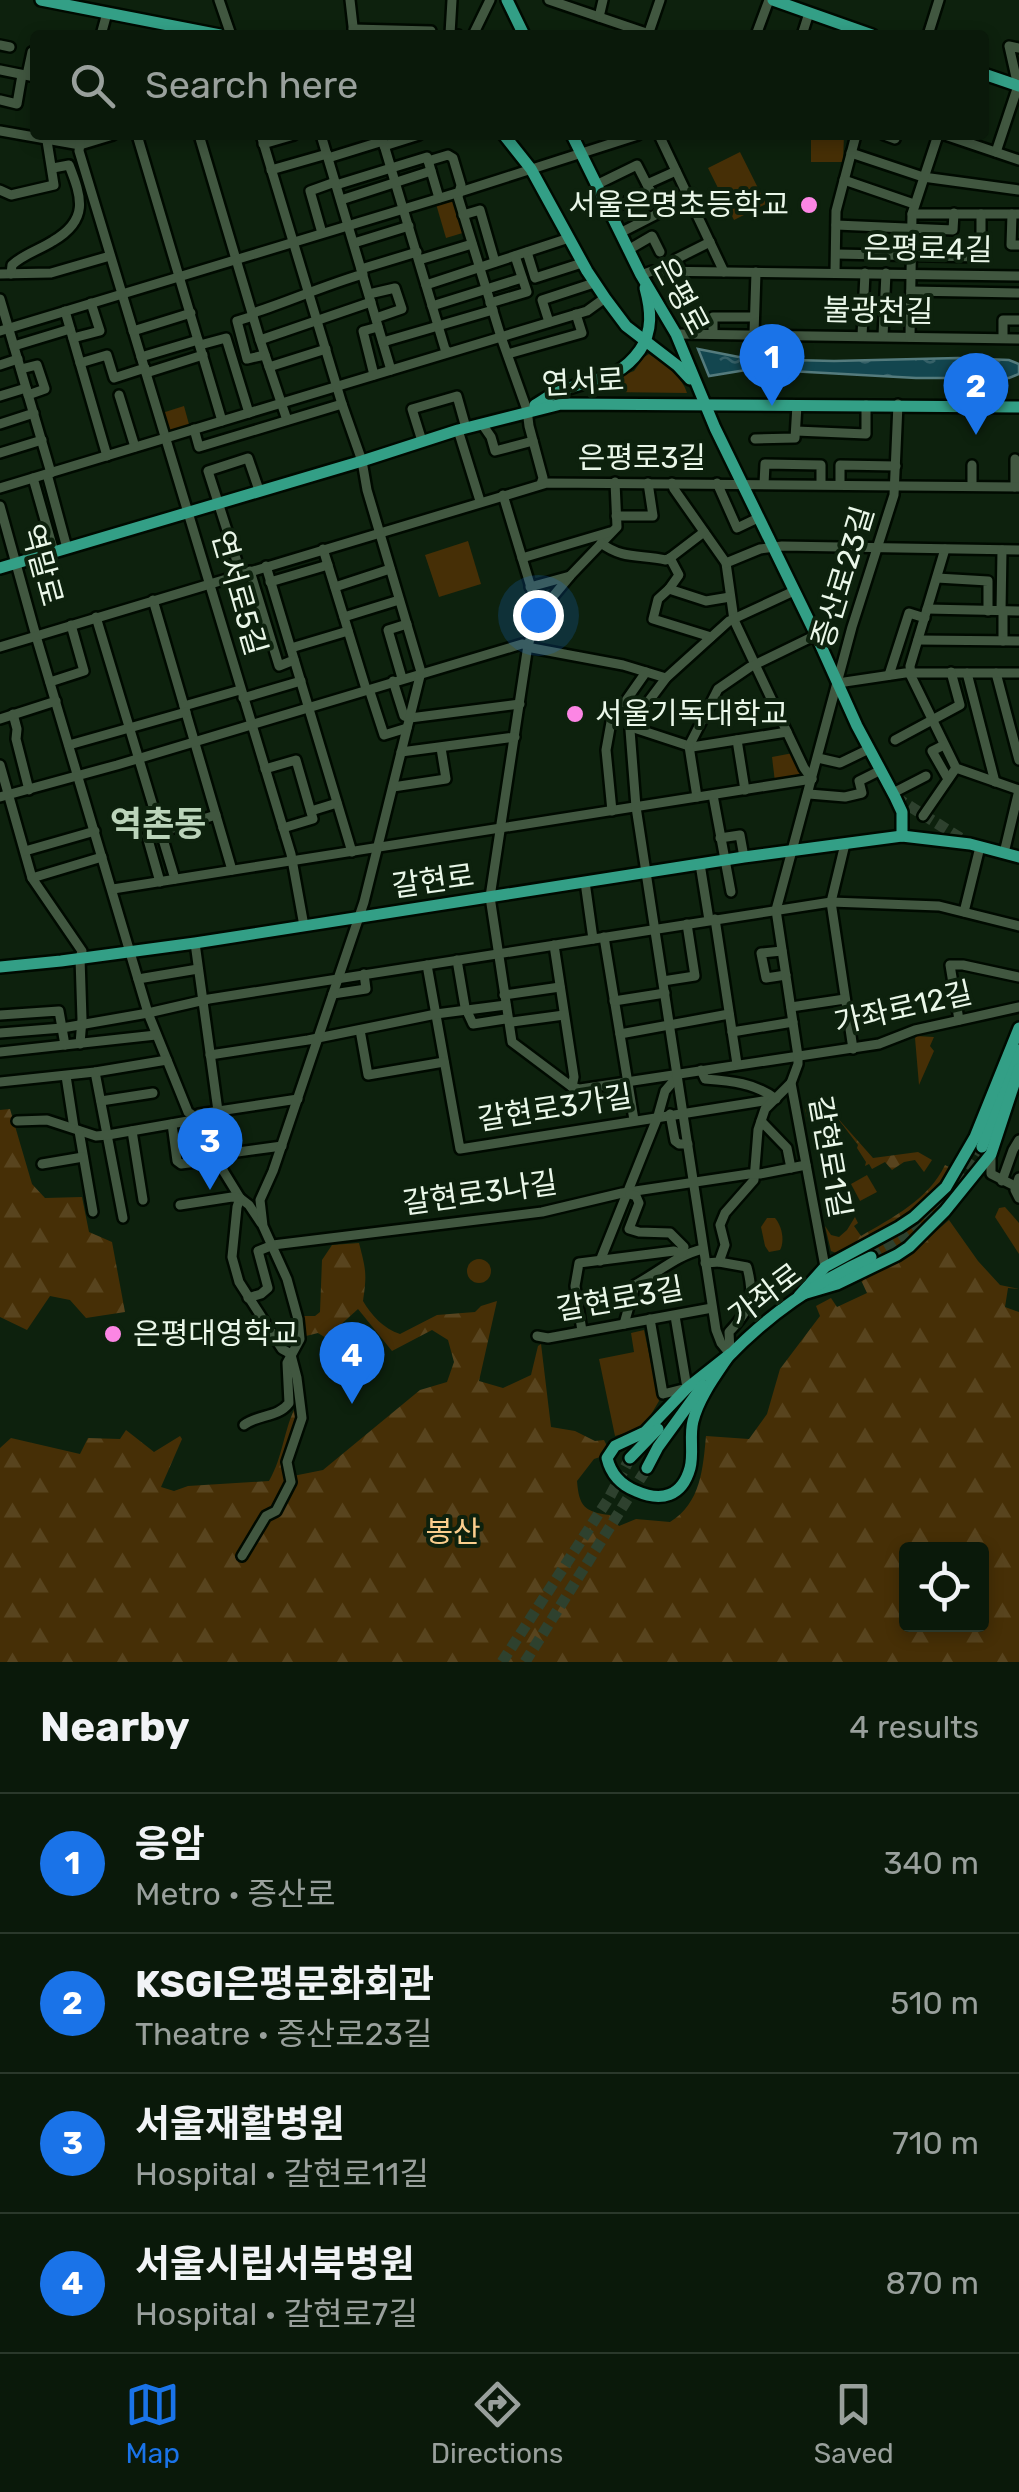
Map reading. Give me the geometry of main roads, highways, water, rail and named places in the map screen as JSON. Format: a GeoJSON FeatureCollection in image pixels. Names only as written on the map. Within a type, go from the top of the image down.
{"type":"FeatureCollection","features":[{"type":"Feature","properties":{"kind":"main road"},"geometry":{"type":"LineString","coordinates":[[41,0],[191,30]]}},
{"type":"Feature","properties":{"kind":"main road"},"geometry":{"type":"LineString","coordinates":[[507,0],[522,30]]}},
{"type":"Feature","properties":{"kind":"main road"},"geometry":{"type":"LineString","coordinates":[[771,0],[858,30]]}},
{"type":"Feature","properties":{"kind":"main road"},"geometry":{"type":"LineString","coordinates":[[989,76],[1018,86]]}},
{"type":"Feature","properties":{"kind":"main road"},"geometry":{"type":"LineString","coordinates":[[508,140],[531,170],[605,298],[626,326],[682,369],[705,406]]}},
{"type":"Feature","properties":{"kind":"main road","name":"은평로"},"geometry":{"type":"LineString","coordinates":[[574,140],[641,275],[676,334],[705,406],[902,812],[902,836]]}},
{"type":"Feature","properties":{"kind":"main road"},"geometry":{"type":"LineString","coordinates":[[528,410],[552,394],[602,380],[632,361],[646,341],[650,318],[641,275]]}},
{"type":"Feature","properties":{"kind":"main road","name":"연서로"},"geometry":{"type":"LineString","coordinates":[[0,568],[462,428],[561,404],[1019,407]]}},
{"type":"Feature","properties":{"kind":"main road"},"geometry":{"type":"LineString","coordinates":[[902,836],[1019,857]]}},
{"type":"Feature","properties":{"kind":"main road","name":"갈현로"},"geometry":{"type":"LineString","coordinates":[[0,967],[195,943],[902,836]]}},
{"type":"Feature","properties":{"kind":"main road"},"geometry":{"type":"LineString","coordinates":[[800,1296],[825,1267],[899,1227],[946,1187],[974,1137],[1019,1028]]}},
{"type":"Feature","properties":{"kind":"main road"},"geometry":{"type":"LineString","coordinates":[[800,1296],[837,1284],[897,1255],[958,1197],[982,1166],[1019,1050]]}},
{"type":"Feature","properties":{"kind":"main road"},"geometry":{"type":"LineString","coordinates":[[986,1151],[1019,1068]]}},
{"type":"Feature","properties":{"kind":"main road"},"geometry":{"type":"LineString","coordinates":[[965,1153],[962,1168],[966,1173],[972,1174],[982,1166]]}},
{"type":"Feature","properties":{"kind":"main road"},"geometry":{"type":"LineString","coordinates":[[946,1187],[956,1188],[958,1197]]}},
{"type":"Feature","properties":{"kind":"main road"},"geometry":{"type":"LineString","coordinates":[[930,1202],[942,1200],[945,1211]]}},
{"type":"Feature","properties":{"kind":"main road","name":"가좌로"},"geometry":{"type":"LineString","coordinates":[[630,1458],[694,1388],[762,1323],[800,1296],[872,1257]]}},
{"type":"Feature","properties":{"kind":"main road"},"geometry":{"type":"LineString","coordinates":[[694,1388],[644,1432],[614,1446],[608,1458],[610,1471],[629,1488],[657,1498],[667,1496],[683,1482],[690,1468],[692,1422],[708,1386],[730,1354]]}},
{"type":"Feature","properties":{"kind":"main road","name":"가좌로"},"geometry":{"type":"LineString","coordinates":[[647,1468],[694,1388]]}},
{"type":"Feature","properties":{"kind":"water"},"geometry":{"type":"Polygon","coordinates":[[[698,349],[749,359],[1009,360],[1019,364],[1019,374],[1009,378],[916,378],[752,369],[709,376],[698,349]]]}},
{"type":"Feature","properties":{"kind":"tunnel"},"geometry":{"type":"LineString","coordinates":[[895,797],[970,844]]}},
{"type":"Feature","properties":{"kind":"tunnel"},"geometry":{"type":"LineString","coordinates":[[871,1257],[922,1223],[982,1147]]}},
{"type":"Feature","properties":{"kind":"tunnel"},"geometry":{"type":"LineString","coordinates":[[502,1662],[609,1498],[630,1458]]}},
{"type":"Feature","properties":{"kind":"tunnel"},"geometry":{"type":"LineString","coordinates":[[525,1662],[647,1468]]}},
{"type":"Feature","properties":{"kind":"place","name":"서울은명초등학교"},"geometry":{"type":"Point","coordinates":[809,205]}},
{"type":"Feature","properties":{"kind":"place","name":"응암"},"geometry":{"type":"Point","coordinates":[772,406]}},
{"type":"Feature","properties":{"kind":"place","name":"KSGI은평문화회관"},"geometry":{"type":"Point","coordinates":[976,435]}},
{"type":"Feature","properties":{"kind":"place","name":"서울기독대학교"},"geometry":{"type":"Point","coordinates":[575,714]}},
{"type":"Feature","properties":{"kind":"place","name":"서울재활병원"},"geometry":{"type":"Point","coordinates":[210,1190]}},
{"type":"Feature","properties":{"kind":"place","name":"은평대영학교"},"geometry":{"type":"Point","coordinates":[113,1334]}},
{"type":"Feature","properties":{"kind":"place","name":"서울시립서북병원"},"geometry":{"type":"Point","coordinates":[352,1404]}},
{"type":"Feature","properties":{"kind":"district","name":"역촌동"},"geometry":{"type":"Point","coordinates":[158,824]}},
{"type":"Feature","properties":{"kind":"park label","name":"봉산"},"geometry":{"type":"Point","coordinates":[453,1532]}}]}
